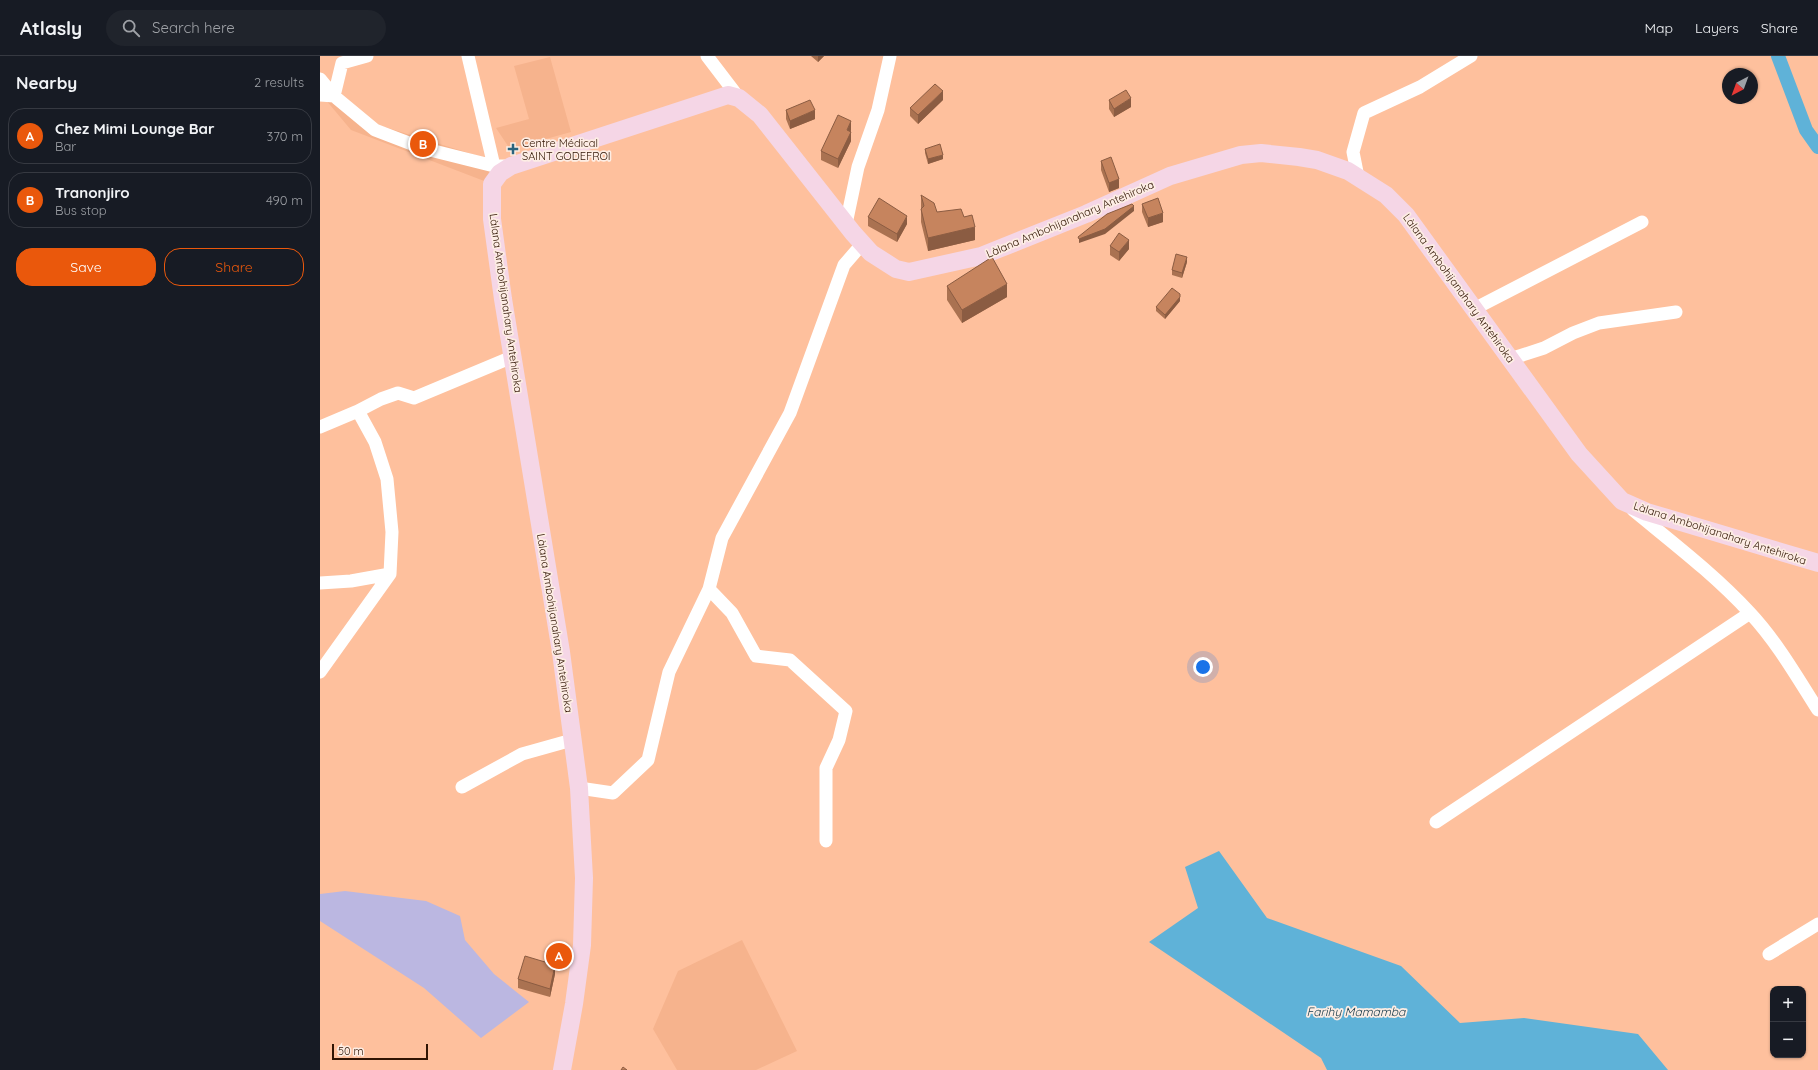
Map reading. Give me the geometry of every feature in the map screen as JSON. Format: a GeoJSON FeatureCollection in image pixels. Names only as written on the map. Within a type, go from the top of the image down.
{"type":"FeatureCollection","features":[{"type":"Feature","properties":{"kind":"street"},"geometry":{"type":"LineString","coordinates":[[334,96],[342,63],[367,56]]}},
{"type":"Feature","properties":{"kind":"street"},"geometry":{"type":"LineString","coordinates":[[468,56],[503,166]]}},
{"type":"Feature","properties":{"kind":"street"},"geometry":{"type":"LineString","coordinates":[[707,56],[739,98]]}},
{"type":"Feature","properties":{"kind":"street"},"geometry":{"type":"LineString","coordinates":[[846,224],[858,167],[878,110],[890,56]]}},
{"type":"Feature","properties":{"kind":"street"},"geometry":{"type":"LineString","coordinates":[[1358,177],[1353,152],[1364,113],[1420,87],[1471,56]]}},
{"type":"Feature","properties":{"kind":"street"},"geometry":{"type":"LineString","coordinates":[[320,79],[334,96],[375,130],[422,148],[503,166]]}},
{"type":"Feature","properties":{"kind":"street"},"geometry":{"type":"LineString","coordinates":[[320,95],[334,96]]}},
{"type":"Feature","properties":{"kind":"street","name":"Làlana Ambohijanahary Antehiroka"},"geometry":{"type":"LineString","coordinates":[[562,1070],[574,1004],[582,945],[584,878],[579,788],[561,652],[512,357],[492,219],[492,184],[503,166],[728,95],[739,98],[760,114],[846,224],[871,253],[896,269],[909,272],[924,270],[981,256],[1086,214],[1170,176],[1241,155],[1261,153],[1317,160],[1348,171],[1358,177],[1386,195],[1406,215],[1579,454],[1622,501],[1647,512],[1818,563]]}},
{"type":"Feature","properties":{"kind":"street"},"geometry":{"type":"LineString","coordinates":[[1474,309],[1642,222]]}},
{"type":"Feature","properties":{"kind":"street"},"geometry":{"type":"LineString","coordinates":[[579,788],[613,793],[648,760],[669,672],[709,589],[722,538],[790,413],[844,264],[863,243]]}},
{"type":"Feature","properties":{"kind":"street"},"geometry":{"type":"LineString","coordinates":[[1510,359],[1544,348],[1573,333],[1599,323],[1676,312]]}},
{"type":"Feature","properties":{"kind":"street"},"geometry":{"type":"LineString","coordinates":[[320,427],[358,411],[381,399],[398,393],[414,398],[512,357]]}},
{"type":"Feature","properties":{"kind":"street"},"geometry":{"type":"LineString","coordinates":[[320,672],[390,574],[392,532],[387,478],[375,442],[358,411]]}},
{"type":"Feature","properties":{"kind":"street"},"geometry":{"type":"LineString","coordinates":[[1622,501],[1715,578],[1750,613],[1772,639],[1818,710]]}},
{"type":"Feature","properties":{"kind":"street"},"geometry":{"type":"LineString","coordinates":[[320,583],[351,581],[390,574]]}},
{"type":"Feature","properties":{"kind":"street"},"geometry":{"type":"LineString","coordinates":[[709,589],[732,612],[756,656],[790,660],[846,711],[839,740],[826,768],[826,841]]}},
{"type":"Feature","properties":{"kind":"street"},"geometry":{"type":"LineString","coordinates":[[1436,822],[1750,613]]}},
{"type":"Feature","properties":{"kind":"street"},"geometry":{"type":"LineString","coordinates":[[462,787],[522,754],[572,740]]}},
{"type":"Feature","properties":{"kind":"street"},"geometry":{"type":"LineString","coordinates":[[1769,954],[1818,924]]}},
{"type":"Feature","properties":{"kind":"shaded area"},"geometry":{"type":"Polygon","coordinates":[[[550,57],[571,132],[510,149],[496,128],[529,119],[514,66],[550,57]]]}},
{"type":"Feature","properties":{"kind":"shaded area"},"geometry":{"type":"Polygon","coordinates":[[[320,93],[362,120],[511,166],[492,184],[351,130],[320,93]]]}},
{"type":"Feature","properties":{"kind":"shaded area"},"geometry":{"type":"Polygon","coordinates":[[[345,891],[426,901],[460,916],[465,940],[494,974],[529,1002],[481,1038],[424,988],[320,921],[320,894],[345,891]]]}},
{"type":"Feature","properties":{"kind":"shaded area"},"geometry":{"type":"Polygon","coordinates":[[[742,940],[797,1051],[756,1070],[677,1070],[653,1029],[678,971],[742,940]]]}},
{"type":"Feature","properties":{"kind":"water","name":"Farihy Mamamba"},"geometry":{"type":"Polygon","coordinates":[[[1219,851],[1267,918],[1401,966],[1460,1023],[1524,1018],[1638,1034],[1668,1070],[1327,1070],[1321,1058],[1149,942],[1198,908],[1185,867],[1219,851]]]}},
{"type":"Feature","properties":{"kind":"building"},"geometry":{"type":"Polygon","coordinates":[[[935,84],[943,91],[918,115],[910,108],[935,84]]]}},
{"type":"Feature","properties":{"kind":"building"},"geometry":{"type":"Polygon","coordinates":[[[1126,90],[1131,98],[1114,109],[1109,100],[1126,90]]]}},
{"type":"Feature","properties":{"kind":"building"},"geometry":{"type":"Polygon","coordinates":[[[810,100],[815,110],[790,121],[786,110],[810,100]]]}},
{"type":"Feature","properties":{"kind":"building"},"geometry":{"type":"Polygon","coordinates":[[[838,115],[851,121],[847,130],[851,132],[838,159],[821,151],[838,115]]]}},
{"type":"Feature","properties":{"kind":"building"},"geometry":{"type":"Polygon","coordinates":[[[940,144],[943,155],[928,159],[925,149],[940,144]]]}},
{"type":"Feature","properties":{"kind":"building"},"geometry":{"type":"Polygon","coordinates":[[[1111,157],[1119,179],[1109,183],[1101,161],[1111,157]]]}},
{"type":"Feature","properties":{"kind":"building"},"geometry":{"type":"Polygon","coordinates":[[[921,195],[934,203],[937,212],[961,209],[964,217],[972,215],[975,227],[928,238],[921,209],[924,206],[921,195]]]}},
{"type":"Feature","properties":{"kind":"building"},"geometry":{"type":"Polygon","coordinates":[[[879,198],[907,216],[897,234],[868,217],[879,198]]]}},
{"type":"Feature","properties":{"kind":"building"},"geometry":{"type":"Polygon","coordinates":[[[1158,198],[1163,213],[1148,218],[1142,204],[1158,198]]]}},
{"type":"Feature","properties":{"kind":"building"},"geometry":{"type":"Polygon","coordinates":[[[1132,204],[1134,206],[1105,229],[1079,239],[1078,237],[1107,214],[1132,204]]]}},
{"type":"Feature","properties":{"kind":"building"},"geometry":{"type":"Polygon","coordinates":[[[1119,233],[1129,240],[1119,252],[1110,246],[1119,233]]]}},
{"type":"Feature","properties":{"kind":"building"},"geometry":{"type":"Polygon","coordinates":[[[1176,254],[1187,257],[1182,273],[1172,270],[1176,254]]]}},
{"type":"Feature","properties":{"kind":"building"},"geometry":{"type":"Polygon","coordinates":[[[992,257],[1007,284],[962,310],[947,286],[992,257]]]}},
{"type":"Feature","properties":{"kind":"building"},"geometry":{"type":"Polygon","coordinates":[[[1172,288],[1180,294],[1180,297],[1165,315],[1156,307],[1172,288]]]}},
{"type":"Feature","properties":{"kind":"building"},"geometry":{"type":"Polygon","coordinates":[[[525,956],[555,965],[550,989],[518,979],[525,956]]]}},
{"type":"Feature","properties":{"kind":"waterway"},"geometry":{"type":"LineString","coordinates":[[1778,56],[1806,130],[1818,147]]}},
{"type":"Feature","properties":{"kind":"place","name":"Tranonjiro"},"geometry":{"type":"Point","coordinates":[423,144]}},
{"type":"Feature","properties":{"kind":"place","name":"Centre Médical SAINT GODEFROI"},"geometry":{"type":"Point","coordinates":[513,149]}},
{"type":"Feature","properties":{"kind":"place","name":"Chez Mimi Lounge Bar"},"geometry":{"type":"Point","coordinates":[559,956]}}]}
